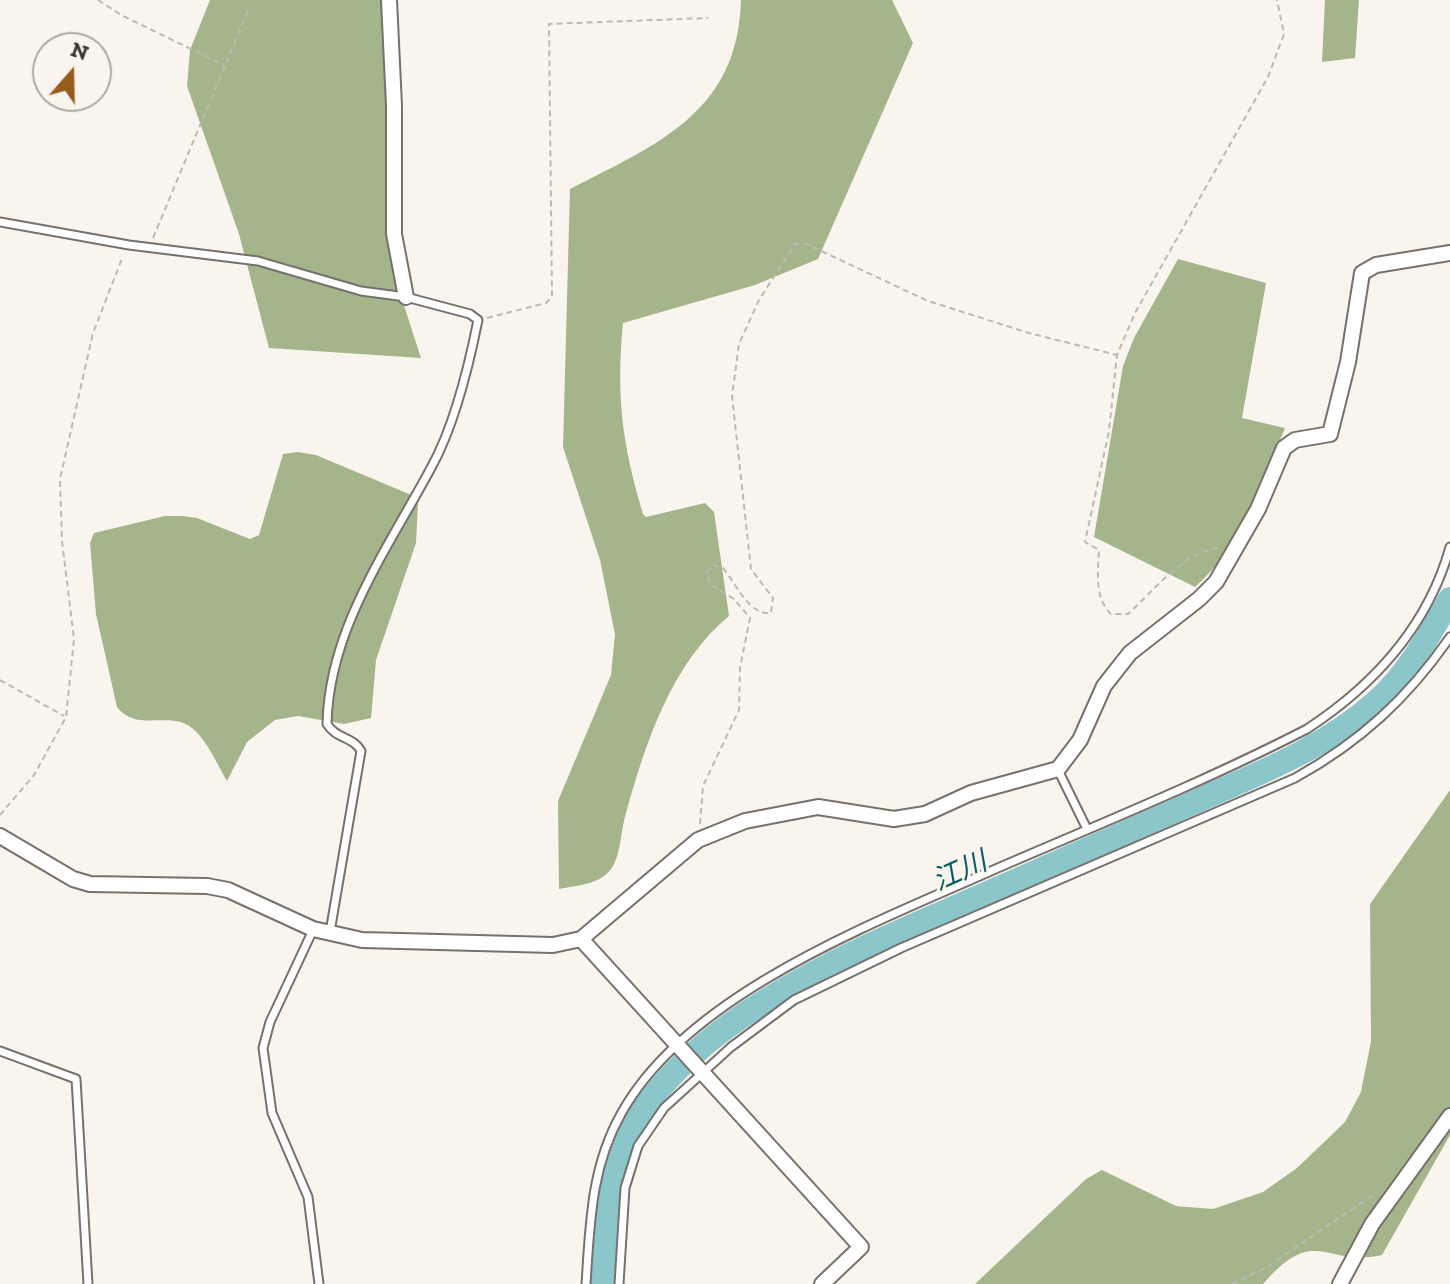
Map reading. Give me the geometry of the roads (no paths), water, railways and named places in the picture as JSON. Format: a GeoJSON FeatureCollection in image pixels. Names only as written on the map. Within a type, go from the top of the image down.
{"type":"FeatureCollection","features":[{"type":"Feature","properties":{"kind":"street"},"geometry":{"type":"LineString","coordinates":[[389,0],[394,106],[394,234],[406,297]]}},
{"type":"Feature","properties":{"kind":"street"},"geometry":{"type":"LineString","coordinates":[[0,836],[73,879],[90,884],[207,886],[228,890],[313,929],[362,940],[553,945],[581,939],[698,840],[745,821],[818,807],[894,819],[925,814],[971,793],[1058,769],[1080,740],[1104,686],[1130,653],[1199,599],[1235,553],[1284,448],[1295,440],[1330,434],[1362,273],[1376,265],[1450,253]]}},
{"type":"Feature","properties":{"kind":"street"},"geometry":{"type":"LineString","coordinates":[[581,939],[861,1247],[822,1284]]}},
{"type":"Feature","properties":{"kind":"street"},"geometry":{"type":"LineString","coordinates":[[1340,1284],[1372,1224],[1450,1116]]}},
{"type":"Feature","properties":{"kind":"lane"},"geometry":{"type":"LineString","coordinates":[[0,222],[129,245],[258,261],[361,291],[406,297],[470,314],[478,320],[446,435],[355,607],[332,685],[327,724],[334,735],[355,742],[361,751],[330,932]]}},
{"type":"Feature","properties":{"kind":"lane"},"geometry":{"type":"LineString","coordinates":[[586,1284],[592,1202],[601,1157],[623,1110],[680,1047],[715,1014],[803,958],[1307,729],[1349,701],[1377,675],[1418,619],[1450,547]]}},
{"type":"Feature","properties":{"kind":"lane"},"geometry":{"type":"LineString","coordinates":[[619,1284],[622,1215],[632,1162],[648,1127],[700,1070],[794,1000],[901,948],[1295,778],[1327,761],[1404,698],[1450,637]]}},
{"type":"Feature","properties":{"kind":"lane"},"geometry":{"type":"LineString","coordinates":[[1058,769],[1087,829]]}},
{"type":"Feature","properties":{"kind":"lane"},"geometry":{"type":"LineString","coordinates":[[313,929],[270,1022],[263,1048],[272,1113],[308,1197],[319,1284]]}},
{"type":"Feature","properties":{"kind":"lane"},"geometry":{"type":"LineString","coordinates":[[0,1051],[76,1079],[88,1284]]}},
{"type":"Feature","properties":{"kind":"waterway","name":"江川"},"geometry":{"type":"LineString","coordinates":[[603,1284],[608,1197],[622,1147],[649,1102],[685,1061],[729,1025],[829,965],[1244,780],[1313,746],[1356,718],[1388,691],[1417,654],[1450,599]]}}]}
